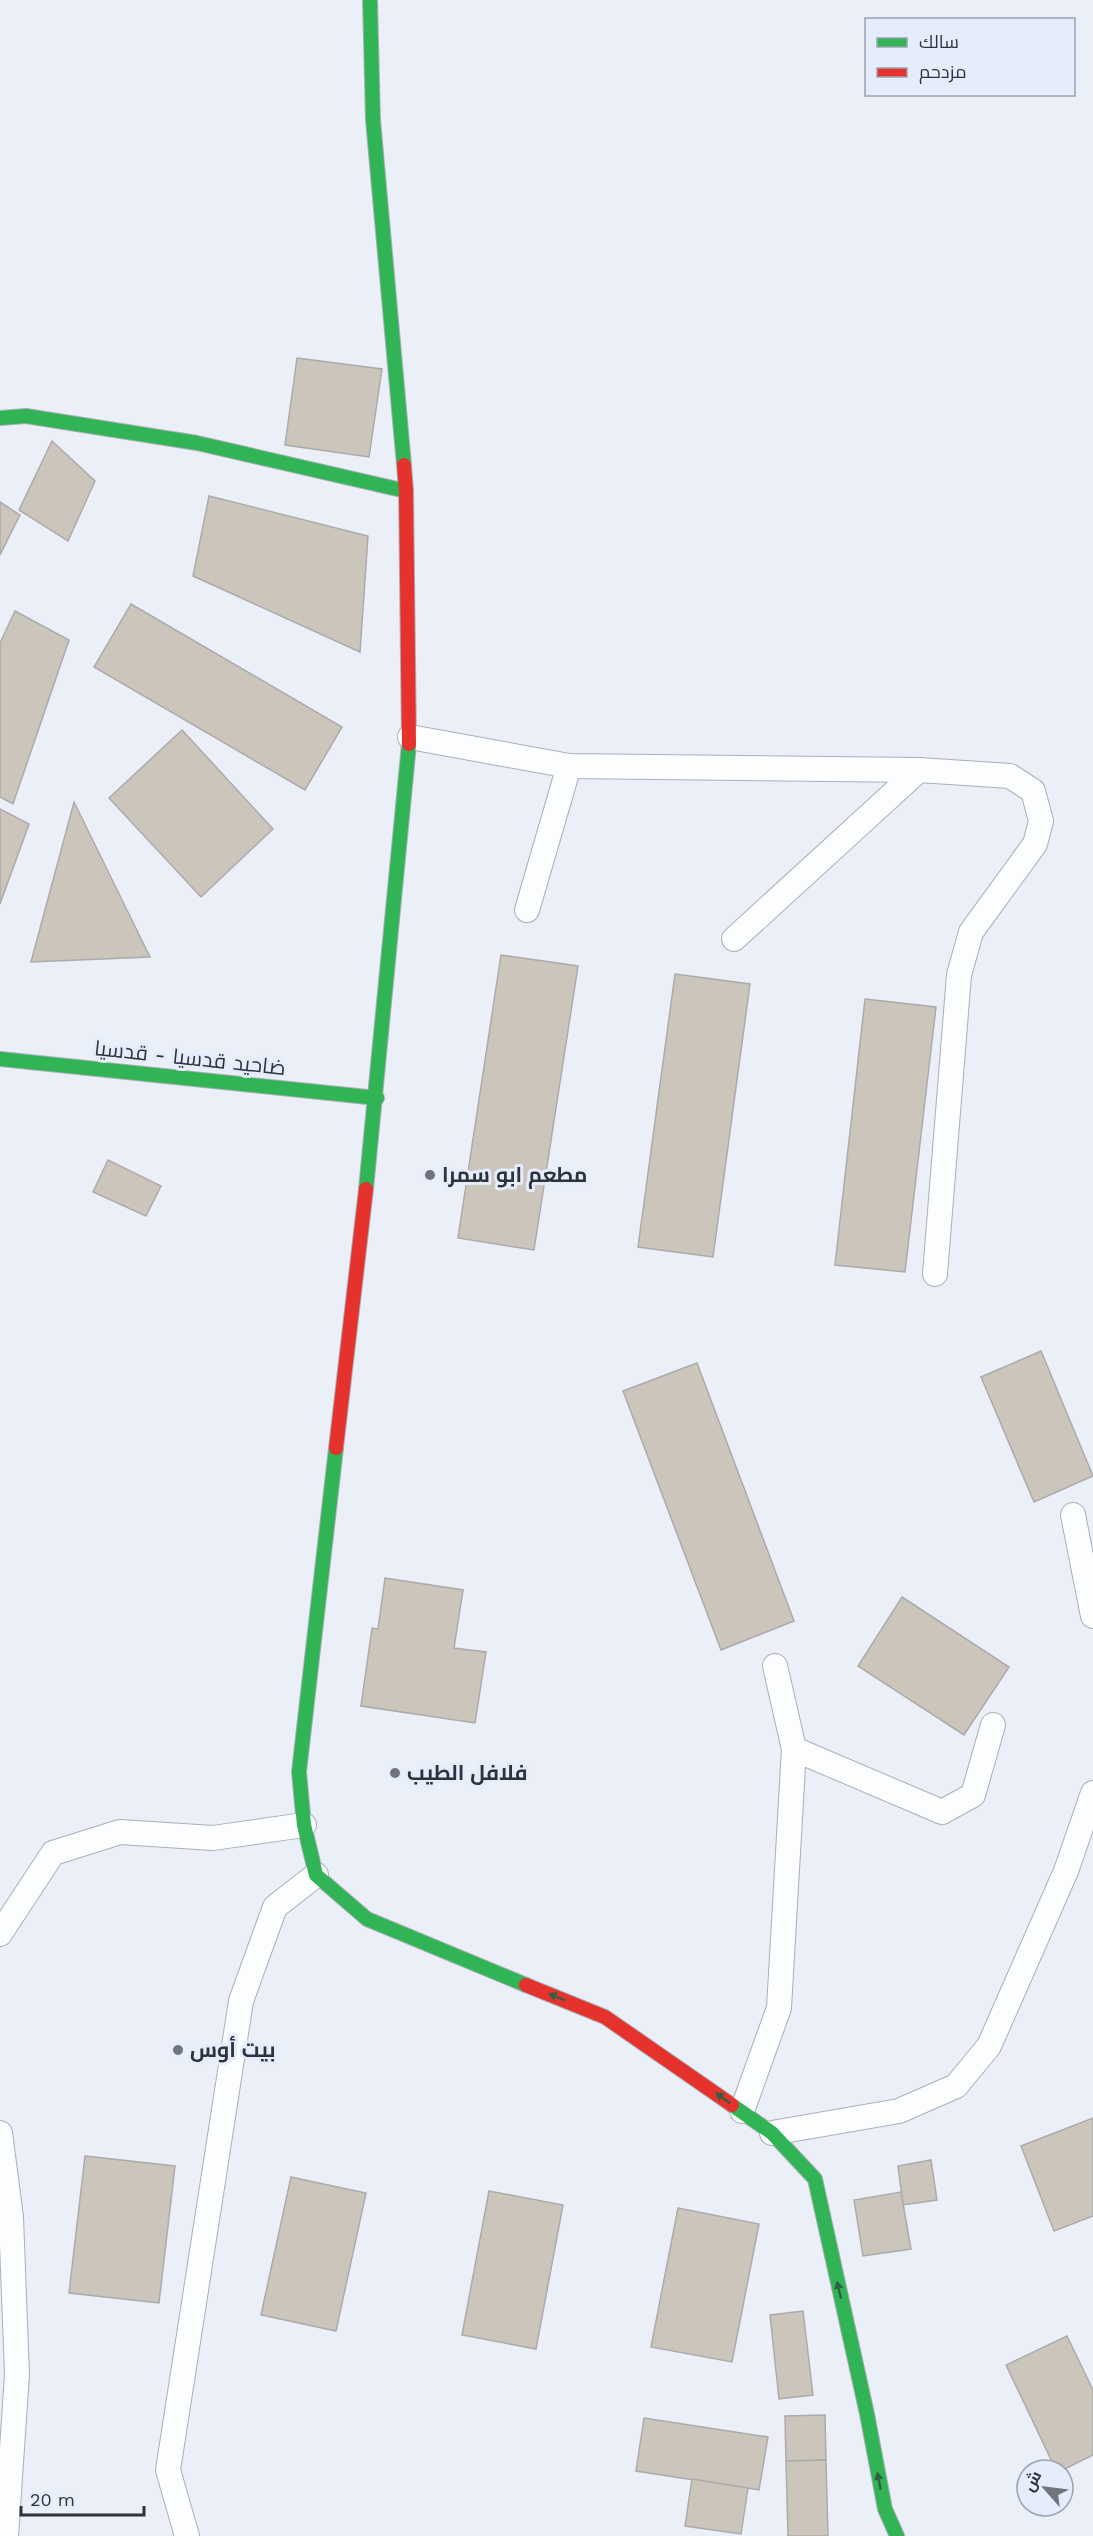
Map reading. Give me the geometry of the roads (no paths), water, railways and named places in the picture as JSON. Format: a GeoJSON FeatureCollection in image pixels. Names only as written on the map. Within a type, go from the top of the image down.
{"type":"FeatureCollection","features":[{"type":"Feature","properties":{"kind":"main road"},"geometry":{"type":"LineString","coordinates":[[370,0],[373,120],[406,491],[410,737],[377,1098],[299,1772],[304,1825],[316,1875],[367,1918],[605,2017],[772,2133],[815,2180],[867,2414],[885,2509],[897,2536]]}},
{"type":"Feature","properties":{"kind":"main road"},"geometry":{"type":"LineString","coordinates":[[0,418],[26,416],[197,443],[406,491]]}},
{"type":"Feature","properties":{"kind":"main road","name":"ضاحيد قدسيا - قدسيا"},"geometry":{"type":"LineString","coordinates":[[0,1059],[377,1098]]}},
{"type":"Feature","properties":{"kind":"lane"},"geometry":{"type":"LineString","coordinates":[[410,737],[568,766],[919,770],[1010,776],[1033,791],[1041,821],[1035,844],[971,932],[958,975],[935,1275]]}},
{"type":"Feature","properties":{"kind":"lane"},"geometry":{"type":"LineString","coordinates":[[527,910],[568,766]]}},
{"type":"Feature","properties":{"kind":"lane"},"geometry":{"type":"LineString","coordinates":[[734,939],[919,770]]}},
{"type":"Feature","properties":{"kind":"lane"},"geometry":{"type":"LineString","coordinates":[[1073,1515],[1093,1616]]}},
{"type":"Feature","properties":{"kind":"lane"},"geometry":{"type":"LineString","coordinates":[[742,2111],[779,2008],[794,1749],[775,1666]]}},
{"type":"Feature","properties":{"kind":"lane"},"geometry":{"type":"LineString","coordinates":[[794,1749],[942,1812],[973,1795],[993,1725]]}},
{"type":"Feature","properties":{"kind":"lane"},"geometry":{"type":"LineString","coordinates":[[772,2133],[899,2111],[956,2086],[989,2046],[1066,1871],[1093,1792]]}},
{"type":"Feature","properties":{"kind":"lane"},"geometry":{"type":"LineString","coordinates":[[0,1934],[53,1853],[120,1832],[213,1838],[304,1825]]}},
{"type":"Feature","properties":{"kind":"lane"},"geometry":{"type":"LineString","coordinates":[[188,2536],[168,2470],[241,2001],[275,1907],[316,1875]]}},
{"type":"Feature","properties":{"kind":"lane"},"geometry":{"type":"LineString","coordinates":[[0,2133],[11,2217],[17,2375],[6,2536]]}},
{"type":"Feature","properties":{"kind":"lane"},"geometry":{"type":"LineString","coordinates":[[881,2536],[885,2509]]}},
{"type":"Feature","properties":{"kind":"place","name":"مطعم ابو سمرا"},"geometry":{"type":"Point","coordinates":[430,1175]}},
{"type":"Feature","properties":{"kind":"place","name":"فلافل الطيب"},"geometry":{"type":"Point","coordinates":[395,1773]}},
{"type":"Feature","properties":{"kind":"place","name":"بيت أوس"},"geometry":{"type":"Point","coordinates":[178,2050]}}]}
